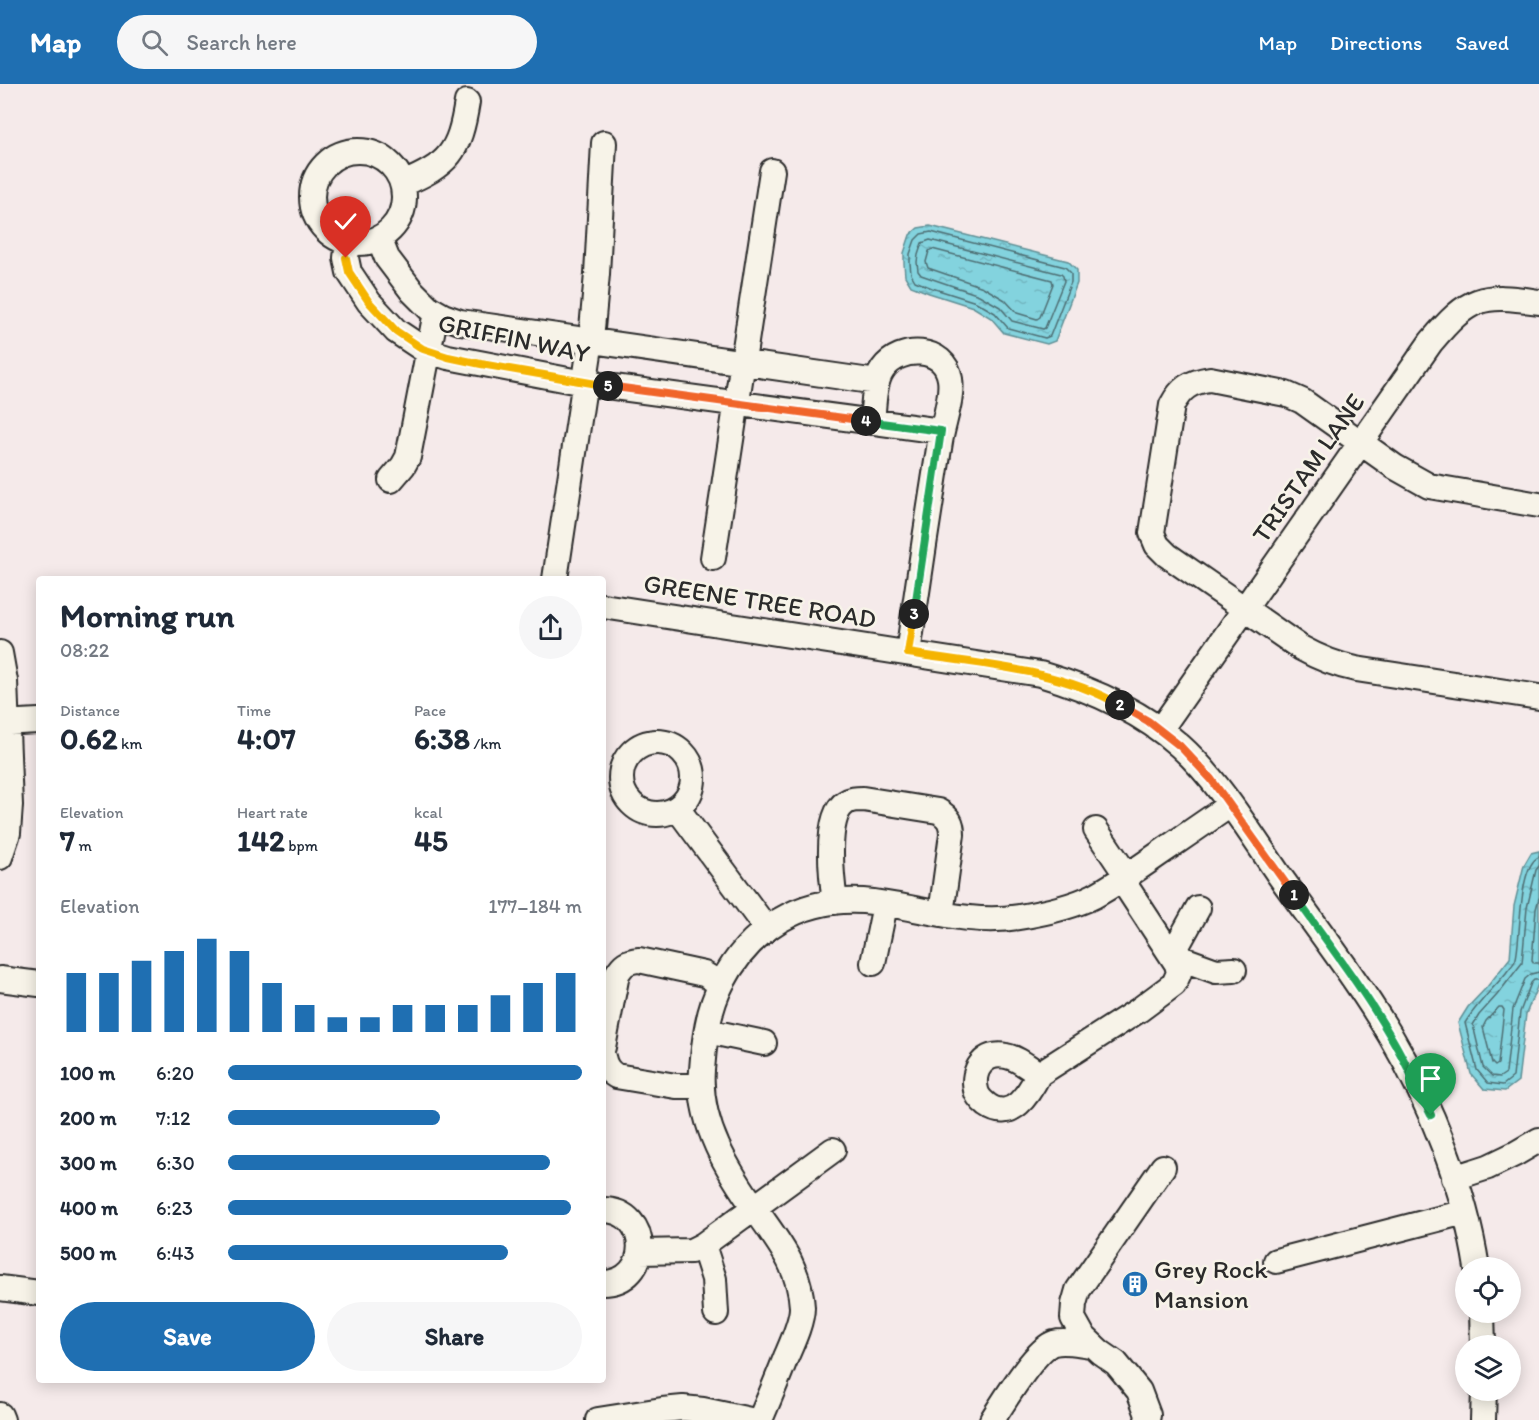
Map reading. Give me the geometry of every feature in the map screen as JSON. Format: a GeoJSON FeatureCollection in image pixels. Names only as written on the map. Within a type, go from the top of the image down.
{"type":"FeatureCollection","features":[{"type":"Feature","properties":{"kind":"street"},"geometry":{"type":"LineString","coordinates":[[403,184],[432,170],[450,154],[459,139],[467,102]]}},
{"type":"Feature","properties":{"kind":"street"},"geometry":{"type":"LineString","coordinates":[[555,576],[591,340],[604,143]]}},
{"type":"Feature","properties":{"kind":"street"},"geometry":{"type":"LineString","coordinates":[[347,152],[372,153],[387,160],[396,170],[403,184],[403,207],[398,220],[379,238],[361,242],[348,241],[332,234],[323,226],[316,214],[312,202],[313,188],[318,175],[325,165],[347,152]]}},
{"type":"Feature","properties":{"kind":"street"},"geometry":{"type":"LineString","coordinates":[[712,558],[772,171]]}},
{"type":"Feature","properties":{"kind":"street","name":"GRIFFIN WAY"},"geometry":{"type":"LineString","coordinates":[[379,238],[387,258],[405,283],[429,308],[460,322],[877,382]]}},
{"type":"Feature","properties":{"kind":"street","name":"GRIFFIN WAY"},"geometry":{"type":"LineString","coordinates":[[348,241],[346,258],[349,272],[369,302],[396,331],[423,349],[470,362],[584,383],[941,431]]}},
{"type":"Feature","properties":{"kind":"street","name":"TRISTAM LANE"},"geometry":{"type":"LineString","coordinates":[[1160,730],[1431,342],[1450,320],[1463,308],[1492,297],[1539,302]]}},
{"type":"Feature","properties":{"kind":"street"},"geometry":{"type":"LineString","coordinates":[[391,480],[408,457],[436,312]]}},
{"type":"Feature","properties":{"kind":"street"},"geometry":{"type":"LineString","coordinates":[[872,422],[877,382],[881,371],[888,363],[898,356],[922,351],[936,357],[946,367],[950,378],[950,392],[941,431],[908,653]]}},
{"type":"Feature","properties":{"kind":"street"},"geometry":{"type":"LineString","coordinates":[[1539,505],[1429,486],[1395,467],[1302,401],[1286,394],[1210,379],[1187,386],[1172,405],[1152,533],[1157,545],[1167,555],[1301,648],[1319,658],[1356,669],[1539,697]]}},
{"type":"Feature","properties":{"kind":"street","name":"GREENE TREE ROAD"},"geometry":{"type":"LineString","coordinates":[[606,606],[1040,674],[1093,691],[1148,721],[1180,746],[1211,779],[1362,991],[1390,1036],[1433,1119],[1465,1212],[1475,1257]]}},
{"type":"Feature","properties":{"kind":"street"},"geometry":{"type":"LineString","coordinates":[[0,654],[5,681],[3,723],[9,805],[8,833],[0,857]]}},
{"type":"Feature","properties":{"kind":"street"},"geometry":{"type":"LineString","coordinates":[[3,723],[36,721]]}},
{"type":"Feature","properties":{"kind":"street"},"geometry":{"type":"LineString","coordinates":[[835,902],[830,872],[832,830],[839,809],[844,803],[854,799],[863,799],[938,812],[949,819],[952,834],[941,914]]}},
{"type":"Feature","properties":{"kind":"street"},"geometry":{"type":"LineString","coordinates":[[760,1420],[796,1332],[802,1309],[792,1264],[735,1180],[712,1136],[706,1116],[702,1065],[707,1031],[721,984],[742,952],[766,928],[781,919],[794,913],[835,902],[860,901],[941,914],[993,919],[1018,918],[1074,904],[1093,897],[1124,878],[1230,806]]}},
{"type":"Feature","properties":{"kind":"street"},"geometry":{"type":"LineString","coordinates":[[677,808],[766,928]]}},
{"type":"Feature","properties":{"kind":"street"},"geometry":{"type":"LineString","coordinates":[[1039,1074],[1139,1010],[1174,984],[1179,973],[1172,955],[1096,830]]}},
{"type":"Feature","properties":{"kind":"street"},"geometry":{"type":"LineString","coordinates":[[873,963],[885,905]]}},
{"type":"Feature","properties":{"kind":"street"},"geometry":{"type":"LineString","coordinates":[[1172,955],[1198,908]]}},
{"type":"Feature","properties":{"kind":"street"},"geometry":{"type":"LineString","coordinates":[[1172,955],[1216,971],[1234,970]]}},
{"type":"Feature","properties":{"kind":"street"},"geometry":{"type":"LineString","coordinates":[[606,1030],[616,974],[628,961],[639,960],[704,974],[721,984]]}},
{"type":"Feature","properties":{"kind":"street"},"geometry":{"type":"LineString","coordinates":[[0,979],[36,984]]}},
{"type":"Feature","properties":{"kind":"street"},"geometry":{"type":"LineString","coordinates":[[707,1031],[764,1043]]}},
{"type":"Feature","properties":{"kind":"street"},"geometry":{"type":"LineString","coordinates":[[606,1066],[616,1076],[676,1086],[702,1086]]}},
{"type":"Feature","properties":{"kind":"street"},"geometry":{"type":"LineString","coordinates":[[1454,1178],[1488,1167],[1539,1140]]}},
{"type":"Feature","properties":{"kind":"street"},"geometry":{"type":"LineString","coordinates":[[640,1252],[691,1251],[833,1150]]}},
{"type":"Feature","properties":{"kind":"street"},"geometry":{"type":"LineString","coordinates":[[1147,1420],[1148,1415],[1139,1391],[1116,1363],[1083,1336],[1072,1318],[1078,1290],[1163,1167]]}},
{"type":"Feature","properties":{"kind":"street"},"geometry":{"type":"LineString","coordinates":[[606,1210],[615,1212],[628,1219],[634,1225],[640,1239],[640,1252],[631,1271],[620,1280],[606,1282]]}},
{"type":"Feature","properties":{"kind":"street"},"geometry":{"type":"LineString","coordinates":[[1276,1261],[1465,1212]]}},
{"type":"Feature","properties":{"kind":"street"},"geometry":{"type":"LineString","coordinates":[[702,1245],[714,1279],[716,1313]]}},
{"type":"Feature","properties":{"kind":"street"},"geometry":{"type":"LineString","coordinates":[[0,1288],[36,1293]]}},
{"type":"Feature","properties":{"kind":"street"},"geometry":{"type":"LineString","coordinates":[[992,1420],[1040,1352],[1052,1344],[1065,1342],[1092,1345]]}},
{"type":"Feature","properties":{"kind":"street"},"geometry":{"type":"LineString","coordinates":[[1483,1420],[1484,1401]]}},
{"type":"Feature","properties":{"kind":"street"},"geometry":{"type":"LineString","coordinates":[[598,1420],[640,1417],[683,1408],[750,1420]]}},
{"type":"Feature","properties":{"kind":"street"},"geometry":{"type":"LineString","coordinates":[[0,1414],[2,1420]]}},
{"type":"Feature","properties":{"kind":"water"},"geometry":{"type":"Polygon","coordinates":[[[930,226],[1068,261],[1077,270],[1077,283],[1055,341],[1047,344],[1004,333],[991,318],[973,307],[911,286],[905,276],[904,253],[910,235],[918,228],[930,226]]]}},
{"type":"Feature","properties":{"kind":"water"},"geometry":{"type":"Polygon","coordinates":[[[1539,851],[1539,982],[1526,1014],[1518,1081],[1505,1091],[1484,1089],[1471,1074],[1458,1023],[1468,1007],[1510,958],[1514,906],[1524,865],[1531,853],[1539,851]]]}},
{"type":"Feature","properties":{"kind":"place","name":"Grey Rock Mansion"},"geometry":{"type":"Point","coordinates":[1135,1284]}},
{"type":"Feature","properties":{"kind":"route"},"geometry":{"type":"LineString","coordinates":[[346,258],[349,272],[369,302],[396,331],[423,349],[448,357],[584,383],[941,431],[908,653],[1040,674],[1070,682],[1116,702],[1148,721],[1180,746],[1211,779],[1362,991],[1390,1036],[1431,1115]]}}]}
